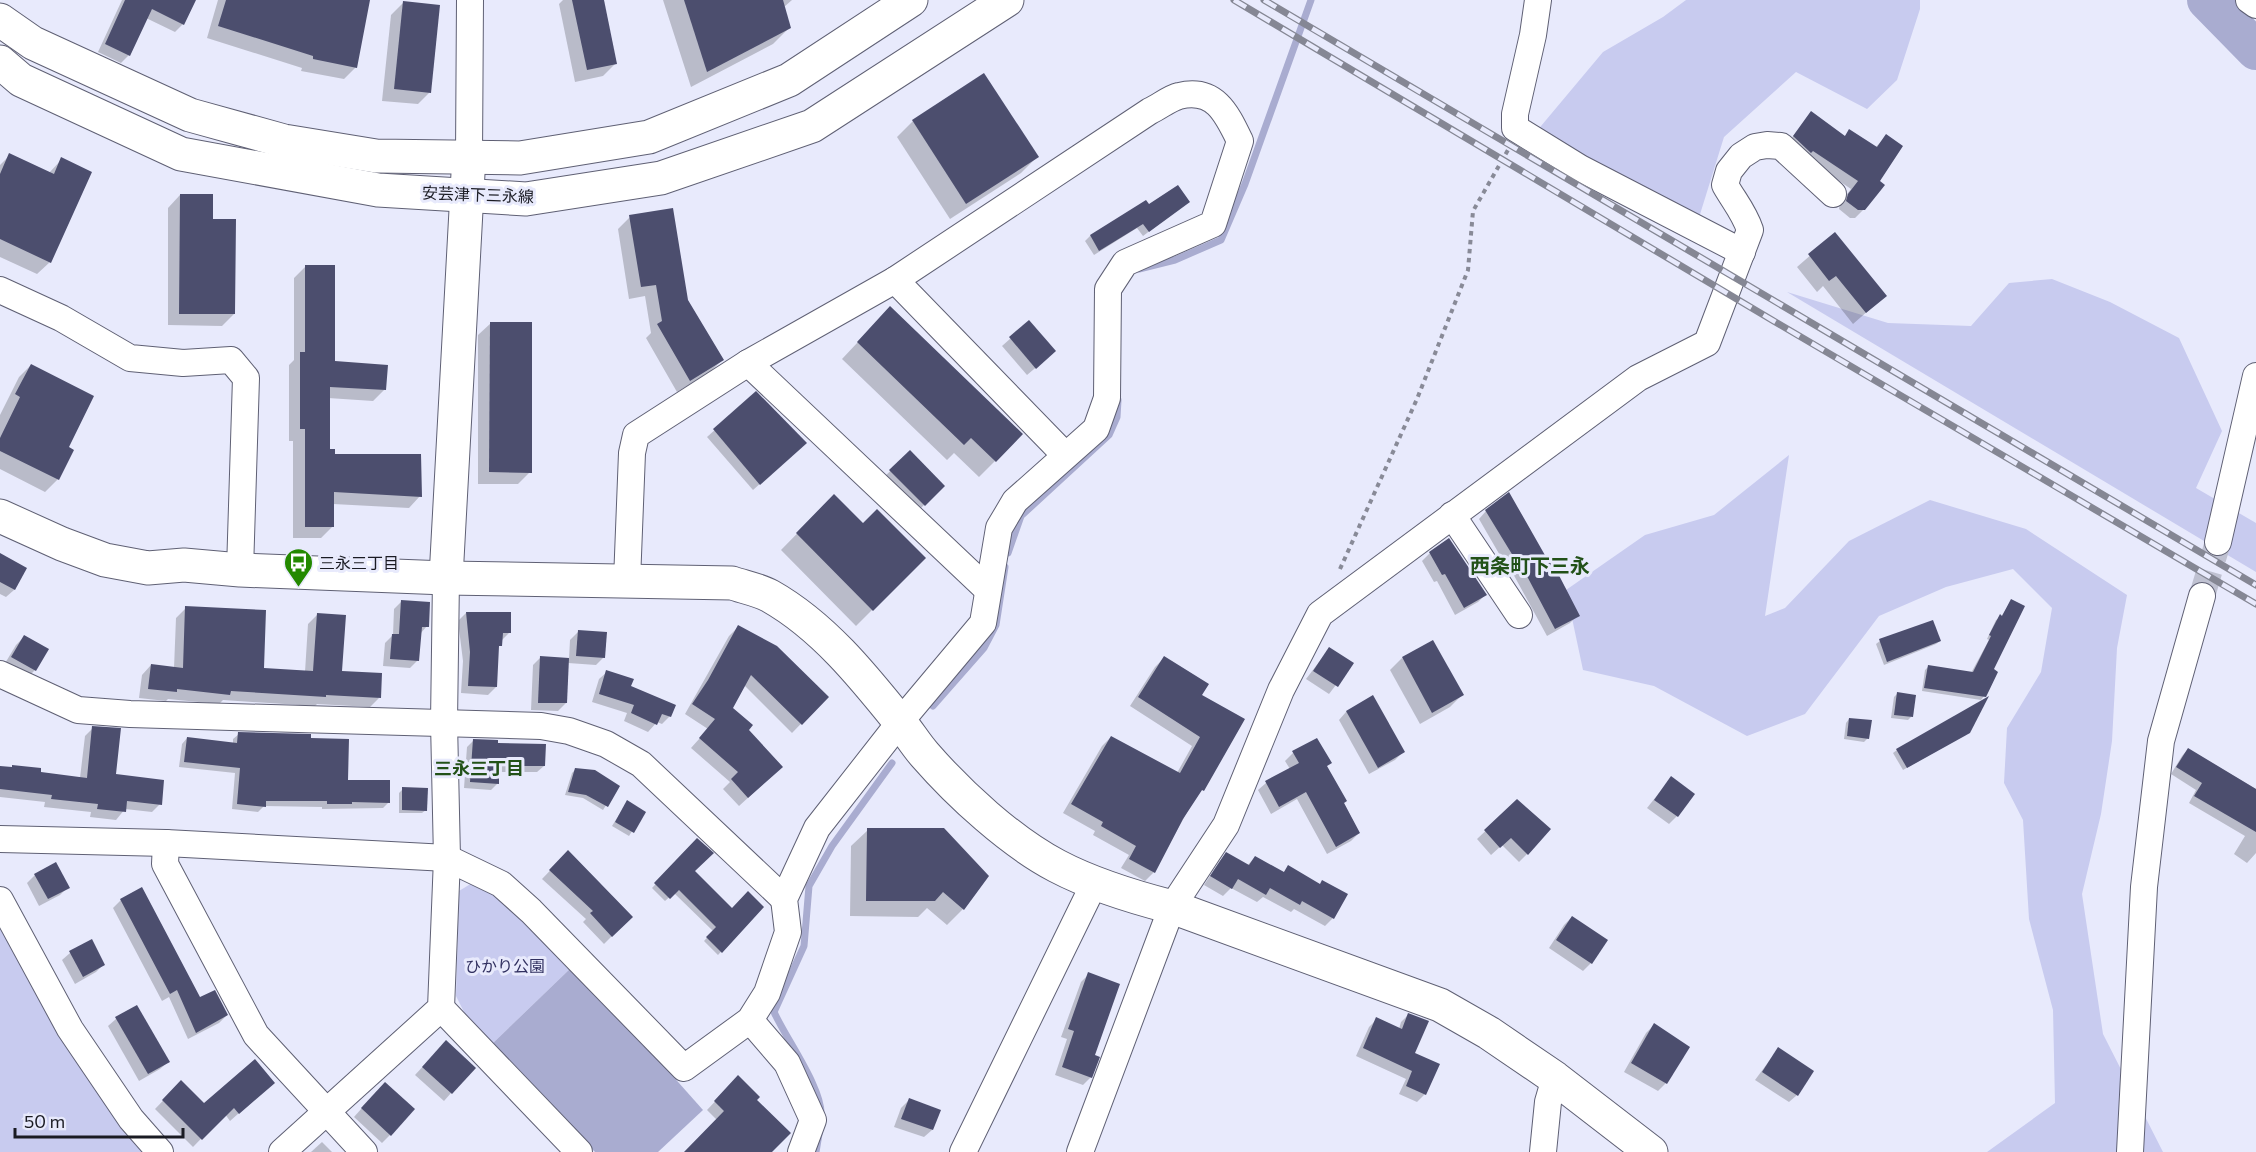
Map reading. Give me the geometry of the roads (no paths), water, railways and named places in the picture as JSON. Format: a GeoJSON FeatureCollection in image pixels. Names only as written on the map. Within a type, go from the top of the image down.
{"type":"FeatureCollection","features":[{"type":"Feature","properties":{"kind":"street"},"geometry":{"type":"LineString","coordinates":[[282,1152],[441,1008],[447,858],[444,722],[446,578],[465,194],[469,156],[470,0]]}},
{"type":"Feature","properties":{"kind":"street"},"geometry":{"type":"LineString","coordinates":[[0,20],[33,43],[190,115],[284,141],[376,156],[520,158],[649,137],[789,80],[911,0]]}},
{"type":"Feature","properties":{"kind":"street","name":"安芸津下三永線"},"geometry":{"type":"LineString","coordinates":[[0,62],[21,80],[181,154],[378,190],[526,199],[662,178],[812,126],[1007,0]]}},
{"type":"Feature","properties":{"kind":"street"},"geometry":{"type":"LineString","coordinates":[[1538,0],[1531,45],[1515,114],[1515,128],[1580,168],[1742,252]]}},
{"type":"Feature","properties":{"kind":"street"},"geometry":{"type":"LineString","coordinates":[[2249,0],[2256,6]]}},
{"type":"Feature","properties":{"kind":"street"},"geometry":{"type":"LineString","coordinates":[[0,839],[166,843],[447,858],[501,884],[684,1068],[750,1020],[767,993],[788,932],[784,899],[817,828],[900,722],[983,623],[999,528],[1015,501],[1096,429],[1107,398],[1107,289],[1125,263],[1213,224],[1240,141],[1224,109],[1203,94],[1179,96],[1150,111],[895,280],[748,363],[636,435],[632,453],[627,580]]}},
{"type":"Feature","properties":{"kind":"street"},"geometry":{"type":"LineString","coordinates":[[1080,1152],[1172,907],[1226,825],[1281,690],[1320,614],[1638,378],[1707,343],[1750,230],[1745,214],[1731,197],[1725,185],[1728,171],[1741,156],[1755,147],[1781,146],[1833,194]]}},
{"type":"Feature","properties":{"kind":"street"},"geometry":{"type":"LineString","coordinates":[[895,280],[1065,455]]}},
{"type":"Feature","properties":{"kind":"street"},"geometry":{"type":"LineString","coordinates":[[0,290],[61,318],[130,358],[183,363],[231,360],[246,378],[240,570]]}},
{"type":"Feature","properties":{"kind":"street"},"geometry":{"type":"LineString","coordinates":[[748,363],[988,590]]}},
{"type":"Feature","properties":{"kind":"street"},"geometry":{"type":"LineString","coordinates":[[2218,542],[2256,376]]}},
{"type":"Feature","properties":{"kind":"street"},"geometry":{"type":"LineString","coordinates":[[1452,514],[1519,615]]}},
{"type":"Feature","properties":{"kind":"street"},"geometry":{"type":"LineString","coordinates":[[0,516],[62,544],[105,560],[148,568],[184,565],[240,570],[446,578],[732,583],[769,595],[804,619],[837,649],[900,722],[924,754],[1006,833],[1056,866],[1134,897],[1172,907],[1440,1005],[1489,1033],[1555,1078],[1650,1152]]}},
{"type":"Feature","properties":{"kind":"street"},"geometry":{"type":"LineString","coordinates":[[2130,1152],[2144,887],[2161,741],[2202,596]]}},
{"type":"Feature","properties":{"kind":"street"},"geometry":{"type":"LineString","coordinates":[[1,677],[78,710],[130,714],[541,726],[569,731],[606,744],[641,764],[784,899]]}},
{"type":"Feature","properties":{"kind":"street"},"geometry":{"type":"LineString","coordinates":[[166,843],[165,864],[256,1035],[364,1152]]}},
{"type":"Feature","properties":{"kind":"street"},"geometry":{"type":"LineString","coordinates":[[963,1152],[1095,882]]}},
{"type":"Feature","properties":{"kind":"street"},"geometry":{"type":"LineString","coordinates":[[0,900],[70,1029],[131,1119],[160,1152]]}},
{"type":"Feature","properties":{"kind":"street"},"geometry":{"type":"LineString","coordinates":[[441,1008],[579,1152]]}},
{"type":"Feature","properties":{"kind":"street"},"geometry":{"type":"LineString","coordinates":[[750,1020],[787,1063],[813,1120],[801,1152]]}},
{"type":"Feature","properties":{"kind":"street"},"geometry":{"type":"LineString","coordinates":[[1543,1152],[1548,1102],[1555,1078]]}},
{"type":"Feature","properties":{"kind":"waterway"},"geometry":{"type":"LineString","coordinates":[[1139,269],[1175,260],[1221,240],[1245,184],[1311,0]]}},
{"type":"Feature","properties":{"kind":"waterway"},"geometry":{"type":"LineString","coordinates":[[2207,0],[2256,50]]}},
{"type":"Feature","properties":{"kind":"waterway"},"geometry":{"type":"LineString","coordinates":[[1008,553],[1021,516],[1109,435],[1117,417],[1118,400]]}},
{"type":"Feature","properties":{"kind":"waterway"},"geometry":{"type":"LineString","coordinates":[[933,706],[984,648],[996,625],[1005,567]]}},
{"type":"Feature","properties":{"kind":"waterway"},"geometry":{"type":"LineString","coordinates":[[821,1117],[817,1093],[811,1079],[774,1012],[804,946],[809,886],[832,846],[892,763]]}},
{"type":"Feature","properties":{"kind":"waterway"},"geometry":{"type":"LineString","coordinates":[[816,1152],[819,1134]]}},
{"type":"Feature","properties":{"kind":"tunnel"},"geometry":{"type":"LineString","coordinates":[[2202,596],[2218,542]]}},
{"type":"Feature","properties":{"kind":"railway"},"geometry":{"type":"LineString","coordinates":[[1234,0],[2256,604]]}},
{"type":"Feature","properties":{"kind":"railway"},"geometry":{"type":"LineString","coordinates":[[1264,0],[2256,585]]}},
{"type":"Feature","properties":{"kind":"place","name":"三永三丁目"},"geometry":{"type":"Point","coordinates":[298,588]}},
{"type":"Feature","properties":{"kind":"district","name":"西条町下三永"},"geometry":{"type":"Point","coordinates":[1530,565]}},
{"type":"Feature","properties":{"kind":"district","name":"三永三丁目"},"geometry":{"type":"Point","coordinates":[479,768]}},
{"type":"Feature","properties":{"kind":"park label","name":"ひかり公園"},"geometry":{"type":"Point","coordinates":[505,965]}}]}
